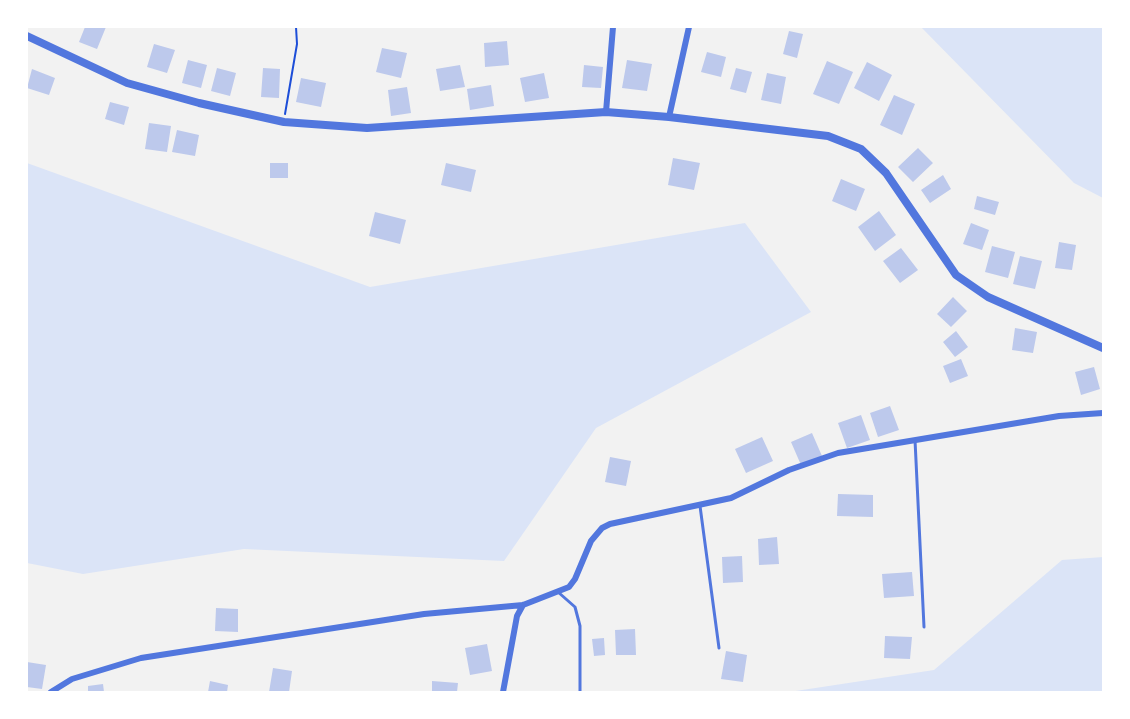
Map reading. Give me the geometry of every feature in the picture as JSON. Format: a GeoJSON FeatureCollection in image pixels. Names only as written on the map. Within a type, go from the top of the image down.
{"type":"FeatureCollection","features":[{"type":"Feature","properties":{"kind":"street"},"geometry":{"type":"LineString","coordinates":[[606,112],[613,27]]}},
{"type":"Feature","properties":{"kind":"street"},"geometry":{"type":"LineString","coordinates":[[669,117],[689,27]]}},
{"type":"Feature","properties":{"kind":"street"},"geometry":{"type":"LineString","coordinates":[[27,36],[127,83],[199,104],[284,122],[367,128],[606,112],[669,117],[828,136],[861,149],[886,173],[956,275],[988,297],[1103,348]]}},
{"type":"Feature","properties":{"kind":"street"},"geometry":{"type":"LineString","coordinates":[[51,692],[72,679],[141,658],[402,617],[523,604],[569,587],[575,579],[585,552],[602,528],[633,518],[731,498],[789,470],[838,453],[1059,416],[1103,413]]}},
{"type":"Feature","properties":{"kind":"street"},"geometry":{"type":"LineString","coordinates":[[503,692],[517,616],[523,604]]}},
{"type":"Feature","properties":{"kind":"lane"},"geometry":{"type":"LineString","coordinates":[[915,440],[924,627]]}},
{"type":"Feature","properties":{"kind":"lane"},"geometry":{"type":"LineString","coordinates":[[700,505],[719,648]]}},
{"type":"Feature","properties":{"kind":"lane"},"geometry":{"type":"LineString","coordinates":[[558,592],[574,607],[580,626],[580,692]]}},
{"type":"Feature","properties":{"kind":"path"},"geometry":{"type":"LineString","coordinates":[[284,122],[296,55],[296,27]]}},
{"type":"Feature","properties":{"kind":"shaded area"},"geometry":{"type":"Polygon","coordinates":[[[921,27],[1103,27],[1103,198],[1074,183],[921,27]]]}},
{"type":"Feature","properties":{"kind":"shaded area"},"geometry":{"type":"Polygon","coordinates":[[[27,163],[370,287],[745,223],[811,312],[596,428],[504,561],[244,549],[83,574],[27,563],[27,163]]]}},
{"type":"Feature","properties":{"kind":"shaded area"},"geometry":{"type":"Polygon","coordinates":[[[1103,557],[1103,692],[789,692],[934,670],[1062,560],[1103,557]]]}},
{"type":"Feature","properties":{"kind":"building"},"geometry":{"type":"Polygon","coordinates":[[[85,27],[106,27],[97,49],[79,42],[85,27]]]}},
{"type":"Feature","properties":{"kind":"building"},"geometry":{"type":"Polygon","coordinates":[[[789,31],[803,34],[797,58],[783,54],[789,31]]]}},
{"type":"Feature","properties":{"kind":"building"},"geometry":{"type":"Polygon","coordinates":[[[507,41],[509,65],[485,67],[484,43],[507,41]]]}},
{"type":"Feature","properties":{"kind":"building"},"geometry":{"type":"Polygon","coordinates":[[[154,44],[175,50],[167,73],[147,67],[154,44]]]}},
{"type":"Feature","properties":{"kind":"building"},"geometry":{"type":"Polygon","coordinates":[[[382,48],[407,53],[401,78],[376,72],[382,48]]]}},
{"type":"Feature","properties":{"kind":"building"},"geometry":{"type":"Polygon","coordinates":[[[707,52],[726,57],[721,77],[701,72],[707,52]]]}},
{"type":"Feature","properties":{"kind":"building"},"geometry":{"type":"Polygon","coordinates":[[[188,60],[207,65],[201,88],[182,83],[188,60]]]}},
{"type":"Feature","properties":{"kind":"building"},"geometry":{"type":"Polygon","coordinates":[[[627,60],[652,64],[647,91],[622,88],[627,60]]]}},
{"type":"Feature","properties":{"kind":"building"},"geometry":{"type":"Polygon","coordinates":[[[827,61],[853,72],[839,104],[813,94],[827,61]]]}},
{"type":"Feature","properties":{"kind":"building"},"geometry":{"type":"Polygon","coordinates":[[[867,62],[892,75],[879,101],[854,88],[867,62]]]}},
{"type":"Feature","properties":{"kind":"building"},"geometry":{"type":"Polygon","coordinates":[[[460,65],[465,87],[440,91],[436,69],[460,65]]]}},
{"type":"Feature","properties":{"kind":"building"},"geometry":{"type":"Polygon","coordinates":[[[584,65],[603,67],[601,88],[582,87],[584,65]]]}},
{"type":"Feature","properties":{"kind":"building"},"geometry":{"type":"Polygon","coordinates":[[[217,68],[236,73],[230,96],[211,91],[217,68]]]}},
{"type":"Feature","properties":{"kind":"building"},"geometry":{"type":"Polygon","coordinates":[[[263,68],[280,69],[279,98],[261,97],[263,68]]]}},
{"type":"Feature","properties":{"kind":"building"},"geometry":{"type":"Polygon","coordinates":[[[736,68],[752,72],[746,93],[730,89],[736,68]]]}},
{"type":"Feature","properties":{"kind":"building"},"geometry":{"type":"Polygon","coordinates":[[[32,69],[55,78],[49,95],[27,88],[32,69]]]}},
{"type":"Feature","properties":{"kind":"building"},"geometry":{"type":"Polygon","coordinates":[[[544,73],[549,98],[525,102],[520,78],[544,73]]]}},
{"type":"Feature","properties":{"kind":"building"},"geometry":{"type":"Polygon","coordinates":[[[767,73],[786,77],[781,104],[761,100],[767,73]]]}},
{"type":"Feature","properties":{"kind":"building"},"geometry":{"type":"Polygon","coordinates":[[[301,78],[326,83],[321,107],[296,102],[301,78]]]}},
{"type":"Feature","properties":{"kind":"building"},"geometry":{"type":"Polygon","coordinates":[[[491,85],[494,106],[470,110],[467,89],[491,85]]]}},
{"type":"Feature","properties":{"kind":"building"},"geometry":{"type":"Polygon","coordinates":[[[407,87],[411,113],[391,116],[388,90],[407,87]]]}},
{"type":"Feature","properties":{"kind":"building"},"geometry":{"type":"Polygon","coordinates":[[[894,95],[915,104],[902,135],[880,125],[894,95]]]}},
{"type":"Feature","properties":{"kind":"building"},"geometry":{"type":"Polygon","coordinates":[[[110,102],[129,107],[124,125],[105,119],[110,102]]]}},
{"type":"Feature","properties":{"kind":"building"},"geometry":{"type":"Polygon","coordinates":[[[149,123],[171,126],[167,152],[145,149],[149,123]]]}},
{"type":"Feature","properties":{"kind":"building"},"geometry":{"type":"Polygon","coordinates":[[[177,130],[199,135],[195,156],[172,152],[177,130]]]}},
{"type":"Feature","properties":{"kind":"building"},"geometry":{"type":"Polygon","coordinates":[[[918,148],[933,163],[913,182],[898,167],[918,148]]]}},
{"type":"Feature","properties":{"kind":"building"},"geometry":{"type":"Polygon","coordinates":[[[673,158],[700,163],[694,190],[668,185],[673,158]]]}},
{"type":"Feature","properties":{"kind":"building"},"geometry":{"type":"Polygon","coordinates":[[[270,163],[288,163],[288,178],[270,178],[270,163]]]}},
{"type":"Feature","properties":{"kind":"building"},"geometry":{"type":"Polygon","coordinates":[[[446,163],[476,170],[471,192],[441,185],[446,163]]]}},
{"type":"Feature","properties":{"kind":"building"},"geometry":{"type":"Polygon","coordinates":[[[943,175],[951,189],[930,203],[921,190],[943,175]]]}},
{"type":"Feature","properties":{"kind":"building"},"geometry":{"type":"Polygon","coordinates":[[[841,179],[865,189],[856,211],[832,201],[841,179]]]}},
{"type":"Feature","properties":{"kind":"building"},"geometry":{"type":"Polygon","coordinates":[[[977,196],[999,202],[995,215],[974,209],[977,196]]]}},
{"type":"Feature","properties":{"kind":"building"},"geometry":{"type":"Polygon","coordinates":[[[879,211],[896,235],[875,251],[858,227],[879,211]]]}},
{"type":"Feature","properties":{"kind":"building"},"geometry":{"type":"Polygon","coordinates":[[[375,212],[406,220],[400,244],[369,236],[375,212]]]}},
{"type":"Feature","properties":{"kind":"building"},"geometry":{"type":"Polygon","coordinates":[[[971,223],[989,230],[982,250],[963,244],[971,223]]]}},
{"type":"Feature","properties":{"kind":"building"},"geometry":{"type":"Polygon","coordinates":[[[1059,242],[1076,245],[1072,270],[1055,268],[1059,242]]]}},
{"type":"Feature","properties":{"kind":"building"},"geometry":{"type":"Polygon","coordinates":[[[992,246],[1015,252],[1008,278],[985,272],[992,246]]]}},
{"type":"Feature","properties":{"kind":"building"},"geometry":{"type":"Polygon","coordinates":[[[901,248],[918,270],[900,283],[883,261],[901,248]]]}},
{"type":"Feature","properties":{"kind":"building"},"geometry":{"type":"Polygon","coordinates":[[[1020,256],[1042,261],[1035,289],[1013,284],[1020,256]]]}},
{"type":"Feature","properties":{"kind":"building"},"geometry":{"type":"Polygon","coordinates":[[[953,297],[967,311],[951,327],[937,314],[953,297]]]}},
{"type":"Feature","properties":{"kind":"building"},"geometry":{"type":"Polygon","coordinates":[[[1015,328],[1037,332],[1033,353],[1012,350],[1015,328]]]}},
{"type":"Feature","properties":{"kind":"building"},"geometry":{"type":"Polygon","coordinates":[[[956,331],[968,347],[955,357],[943,342],[956,331]]]}},
{"type":"Feature","properties":{"kind":"building"},"geometry":{"type":"Polygon","coordinates":[[[961,359],[968,376],[950,383],[943,366],[961,359]]]}},
{"type":"Feature","properties":{"kind":"building"},"geometry":{"type":"Polygon","coordinates":[[[1094,367],[1100,389],[1081,395],[1075,372],[1094,367]]]}},
{"type":"Feature","properties":{"kind":"building"},"geometry":{"type":"Polygon","coordinates":[[[890,406],[899,430],[878,437],[870,413],[890,406]]]}},
{"type":"Feature","properties":{"kind":"building"},"geometry":{"type":"Polygon","coordinates":[[[861,415],[870,440],[847,448],[838,423],[861,415]]]}},
{"type":"Feature","properties":{"kind":"building"},"geometry":{"type":"Polygon","coordinates":[[[812,433],[822,456],[801,465],[791,442],[812,433]]]}},
{"type":"Feature","properties":{"kind":"building"},"geometry":{"type":"Polygon","coordinates":[[[762,437],[773,461],[746,473],[735,449],[762,437]]]}},
{"type":"Feature","properties":{"kind":"building"},"geometry":{"type":"Polygon","coordinates":[[[610,457],[631,461],[626,486],[605,482],[610,457]]]}},
{"type":"Feature","properties":{"kind":"building"},"geometry":{"type":"Polygon","coordinates":[[[838,494],[873,495],[873,517],[837,516],[838,494]]]}},
{"type":"Feature","properties":{"kind":"building"},"geometry":{"type":"Polygon","coordinates":[[[777,537],[779,564],[759,565],[758,539],[777,537]]]}},
{"type":"Feature","properties":{"kind":"building"},"geometry":{"type":"Polygon","coordinates":[[[742,556],[743,582],[723,583],[722,557],[742,556]]]}},
{"type":"Feature","properties":{"kind":"building"},"geometry":{"type":"Polygon","coordinates":[[[912,572],[914,596],[884,598],[882,574],[912,572]]]}},
{"type":"Feature","properties":{"kind":"building"},"geometry":{"type":"Polygon","coordinates":[[[216,608],[238,609],[238,632],[215,631],[216,608]]]}},
{"type":"Feature","properties":{"kind":"building"},"geometry":{"type":"Polygon","coordinates":[[[635,629],[636,655],[616,655],[615,630],[635,629]]]}},
{"type":"Feature","properties":{"kind":"building"},"geometry":{"type":"Polygon","coordinates":[[[885,636],[912,637],[910,659],[884,658],[885,636]]]}},
{"type":"Feature","properties":{"kind":"building"},"geometry":{"type":"Polygon","coordinates":[[[604,638],[605,655],[594,656],[592,639],[604,638]]]}},
{"type":"Feature","properties":{"kind":"building"},"geometry":{"type":"Polygon","coordinates":[[[487,644],[492,671],[470,675],[465,648],[487,644]]]}},
{"type":"Feature","properties":{"kind":"building"},"geometry":{"type":"Polygon","coordinates":[[[726,651],[747,655],[743,682],[721,679],[726,651]]]}},
{"type":"Feature","properties":{"kind":"building"},"geometry":{"type":"Polygon","coordinates":[[[27,662],[46,665],[42,689],[27,687],[27,662]]]}},
{"type":"Feature","properties":{"kind":"building"},"geometry":{"type":"Polygon","coordinates":[[[273,668],[292,671],[289,692],[269,692],[273,668]]]}},
{"type":"Feature","properties":{"kind":"building"},"geometry":{"type":"Polygon","coordinates":[[[210,681],[228,685],[227,692],[208,692],[210,681]]]}},
{"type":"Feature","properties":{"kind":"building"},"geometry":{"type":"Polygon","coordinates":[[[432,681],[458,683],[457,692],[432,692],[432,681]]]}},
{"type":"Feature","properties":{"kind":"building"},"geometry":{"type":"Polygon","coordinates":[[[103,684],[104,692],[88,692],[88,686],[103,684]]]}}]}
